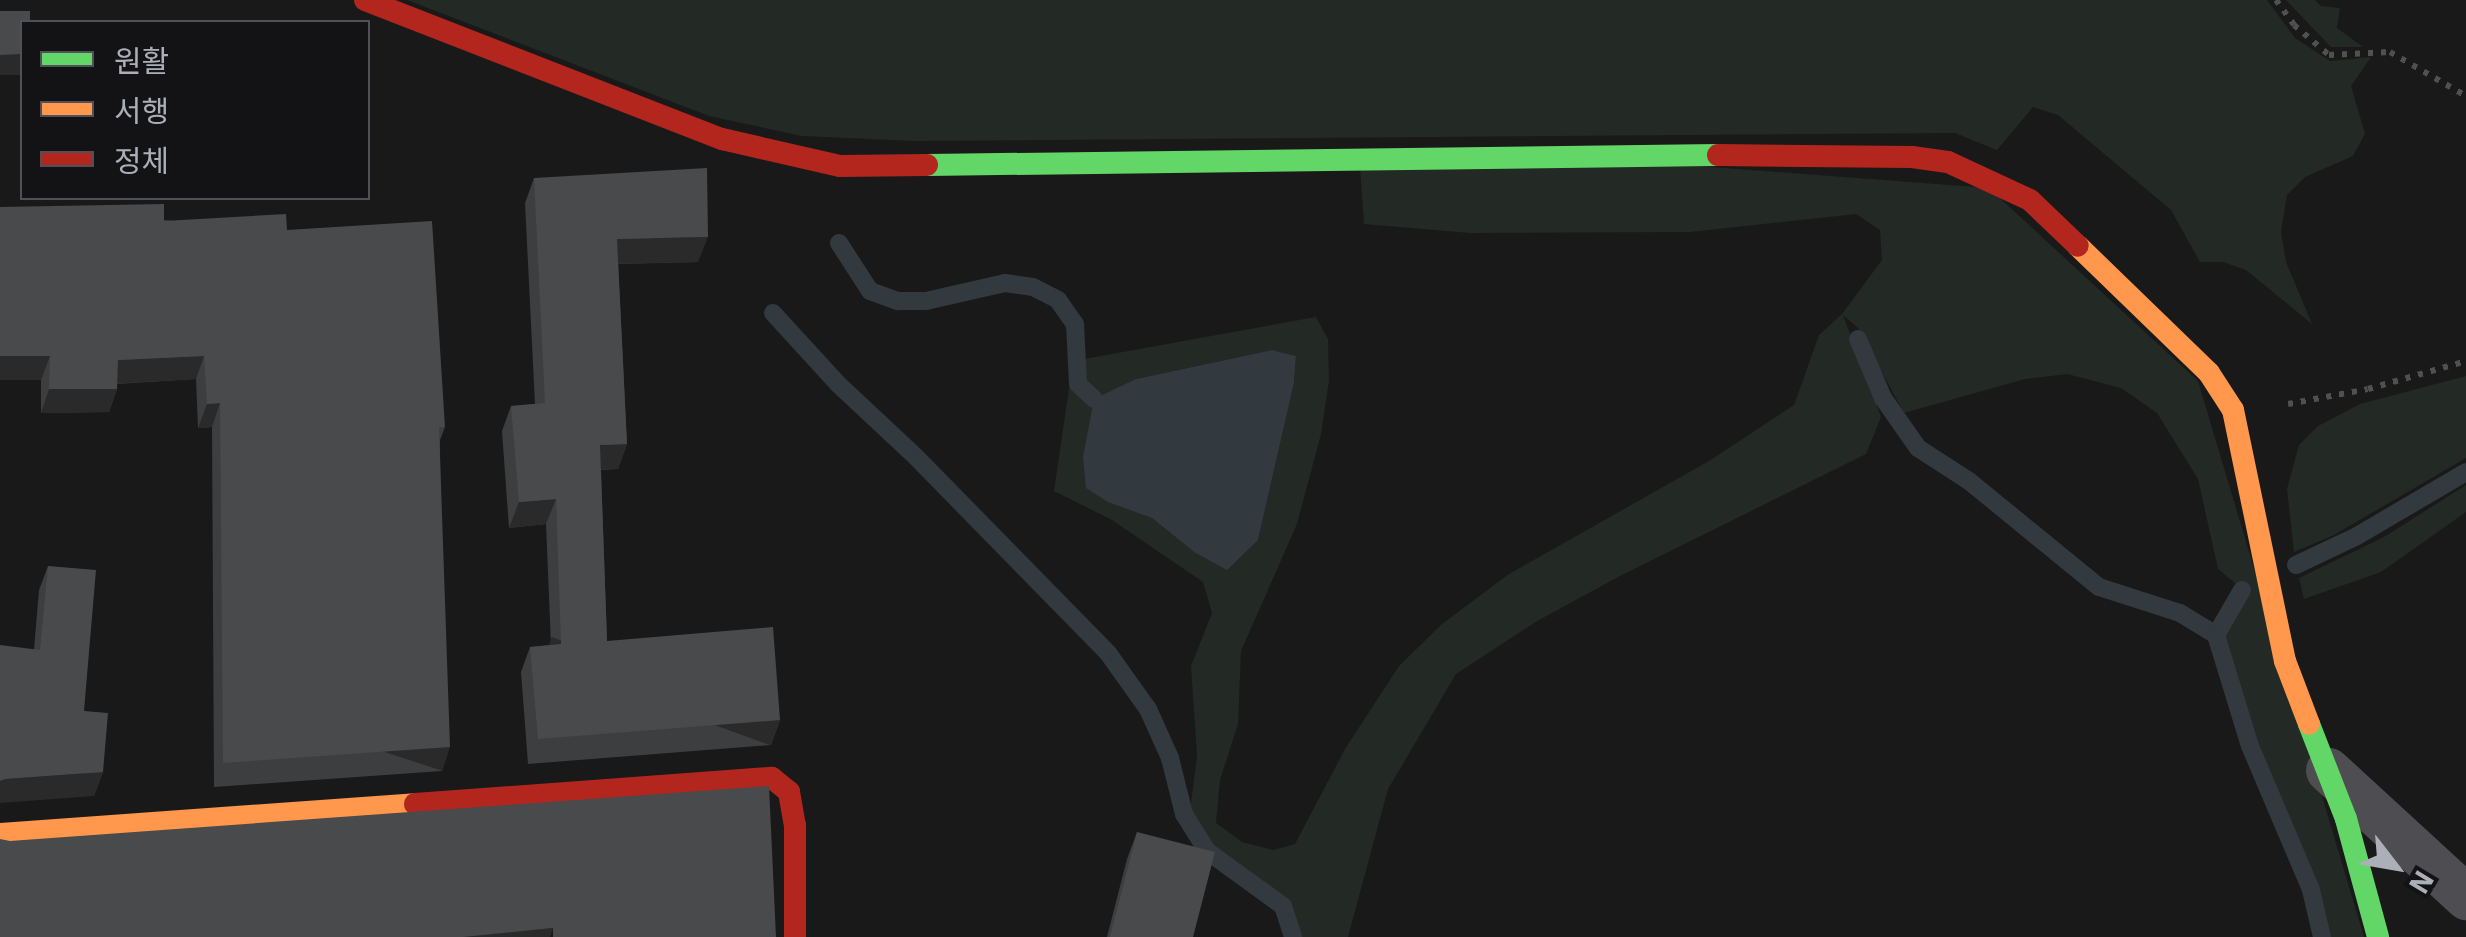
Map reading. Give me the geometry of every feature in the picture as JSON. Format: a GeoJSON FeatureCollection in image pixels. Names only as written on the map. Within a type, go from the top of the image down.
{"type":"FeatureCollection","features":[{"type":"Feature","properties":{"kind":"street"},"geometry":{"type":"LineString","coordinates":[[365,0],[722,139],[840,166],[1742,154],[1948,162],[2030,200],[2209,374],[2232,410],[2245,450],[2285,662],[2346,819],[2378,937]]}},
{"type":"Feature","properties":{"kind":"street"},"geometry":{"type":"LineString","coordinates":[[2323,765],[2466,898]]}},
{"type":"Feature","properties":{"kind":"street"},"geometry":{"type":"LineString","coordinates":[[0,834],[772,778],[790,792],[795,825],[795,937]]}},
{"type":"Feature","properties":{"kind":"path"},"geometry":{"type":"LineString","coordinates":[[2276,0],[2294,25],[2329,55],[2390,52],[2466,96]]}},
{"type":"Feature","properties":{"kind":"path"},"geometry":{"type":"LineString","coordinates":[[2232,410],[2305,402],[2466,361]]}},
{"type":"Feature","properties":{"kind":"shaded area"},"geometry":{"type":"Polygon","coordinates":[[[407,0],[2267,0],[2295,38],[2330,61],[2371,57],[2351,86],[2365,134],[2353,156],[2305,177],[2287,195],[2281,232],[2286,262],[2312,324],[2246,270],[2223,262],[2200,262],[2171,210],[2058,115],[2033,107],[1997,150],[1955,133],[915,141],[802,136],[709,116],[407,0]]]}},
{"type":"Feature","properties":{"kind":"shaded area"},"geometry":{"type":"Polygon","coordinates":[[[2286,0],[2315,0],[2321,6],[2340,8],[2337,28],[2363,47],[2331,47],[2286,0]]]}},
{"type":"Feature","properties":{"kind":"shaded area"},"geometry":{"type":"Polygon","coordinates":[[[1360,167],[1711,167],[1989,188],[2198,381],[2364,937],[2327,937],[2313,881],[2257,743],[2223,637],[2241,588],[2218,569],[2198,479],[2157,413],[2121,388],[2067,374],[2025,379],[1904,413],[1858,328],[1843,315],[1881,417],[1866,454],[1620,576],[1537,621],[1456,674],[1388,789],[1348,937],[1300,937],[1288,902],[1212,847],[1190,811],[1197,755],[1191,666],[1212,613],[1203,582],[1112,520],[1054,491],[1073,361],[1316,317],[1328,339],[1329,381],[1321,434],[1297,524],[1241,651],[1238,724],[1220,780],[1216,823],[1242,842],[1273,850],[1295,844],[1345,749],[1399,666],[1442,624],[1509,574],[1709,461],[1794,405],[1819,335],[1842,314],[1882,260],[1880,230],[1856,214],[1690,232],[1470,233],[1364,224],[1360,167]],[[1272,350],[1136,379],[1152,518],[1194,552],[1258,540],[1294,383],[1296,356],[1272,350]]]}},
{"type":"Feature","properties":{"kind":"shaded area"},"geometry":{"type":"Polygon","coordinates":[[[1272,350],[1296,356],[1294,383],[1258,540],[1227,570],[1194,552],[1152,518],[1108,502],[1086,488],[1083,457],[1094,399],[1136,379],[1272,350]]]}},
{"type":"Feature","properties":{"kind":"shaded area"},"geometry":{"type":"Polygon","coordinates":[[[2466,376],[2466,458],[2334,535],[2294,552],[2287,489],[2299,445],[2318,426],[2360,404],[2466,376]]]}},
{"type":"Feature","properties":{"kind":"shaded area"},"geometry":{"type":"Polygon","coordinates":[[[2466,485],[2466,512],[2381,572],[2304,599],[2299,578],[2384,537],[2466,485]]]}},
{"type":"Feature","properties":{"kind":"building"},"geometry":{"type":"Polygon","coordinates":[[[0,11],[30,11],[30,20],[20,20],[20,54],[0,55],[0,11]]]}},
{"type":"Feature","properties":{"kind":"building"},"geometry":{"type":"Polygon","coordinates":[[[707,168],[708,237],[617,239],[627,444],[600,445],[607,641],[773,627],[780,720],[538,739],[530,647],[561,644],[556,499],[519,502],[511,406],[545,403],[534,178],[707,168]]]}},
{"type":"Feature","properties":{"kind":"building"},"geometry":{"type":"Polygon","coordinates":[[[164,204],[164,221],[286,214],[287,230],[432,221],[445,427],[439,427],[450,747],[223,763],[220,403],[207,404],[204,356],[118,360],[117,389],[49,389],[50,356],[0,356],[0,207],[164,204]]]}},
{"type":"Feature","properties":{"kind":"building"},"geometry":{"type":"Polygon","coordinates":[[[48,566],[96,570],[84,711],[108,713],[103,772],[0,781],[0,645],[40,650],[48,566]]]}},
{"type":"Feature","properties":{"kind":"building"},"geometry":{"type":"Polygon","coordinates":[[[769,786],[776,937],[553,937],[553,928],[463,937],[0,937],[0,839],[769,786]]]}},
{"type":"Feature","properties":{"kind":"building"},"geometry":{"type":"Polygon","coordinates":[[[1137,832],[1215,852],[1193,937],[1110,937],[1137,832]]]}},
{"type":"Feature","properties":{"kind":"waterway"},"geometry":{"type":"LineString","coordinates":[[839,243],[870,291],[898,301],[926,301],[1005,283],[1033,287],[1058,300],[1075,324],[1078,384],[1094,399]]}},
{"type":"Feature","properties":{"kind":"waterway"},"geometry":{"type":"LineString","coordinates":[[773,313],[838,384],[917,458],[1108,653],[1148,709],[1170,758],[1184,814],[1207,851],[1283,906],[1293,937]]}},
{"type":"Feature","properties":{"kind":"waterway"},"geometry":{"type":"LineString","coordinates":[[1858,339],[1883,398],[1918,448],[1969,481],[2099,587],[2180,613],[2216,635]]}},
{"type":"Feature","properties":{"kind":"waterway"},"geometry":{"type":"LineString","coordinates":[[2296,565],[2357,536],[2466,472]]}},
{"type":"Feature","properties":{"kind":"waterway"},"geometry":{"type":"LineString","coordinates":[[2242,590],[2216,635],[2250,746],[2311,890],[2322,937]]}},
{"type":"Feature","properties":{"kind":"traffic: fast"},"geometry":{"type":"LineString","coordinates":[[927,165],[1718,155]]}},
{"type":"Feature","properties":{"kind":"traffic: fast"},"geometry":{"type":"LineString","coordinates":[[2309,724],[2346,819],[2378,937]]}},
{"type":"Feature","properties":{"kind":"traffic: slow"},"geometry":{"type":"LineString","coordinates":[[2078,246],[2209,373],[2233,410],[2285,661],[2309,724]]}},
{"type":"Feature","properties":{"kind":"traffic: slow"},"geometry":{"type":"LineString","coordinates":[[0,834],[415,804]]}},
{"type":"Feature","properties":{"kind":"traffic: jam"},"geometry":{"type":"LineString","coordinates":[[365,0],[722,139],[840,166],[927,165]]}},
{"type":"Feature","properties":{"kind":"traffic: jam"},"geometry":{"type":"LineString","coordinates":[[1718,155],[1912,157],[1948,162],[2030,200],[2078,246]]}},
{"type":"Feature","properties":{"kind":"traffic: jam"},"geometry":{"type":"LineString","coordinates":[[415,804],[772,778],[789,792],[795,825],[795,937]]}}]}
